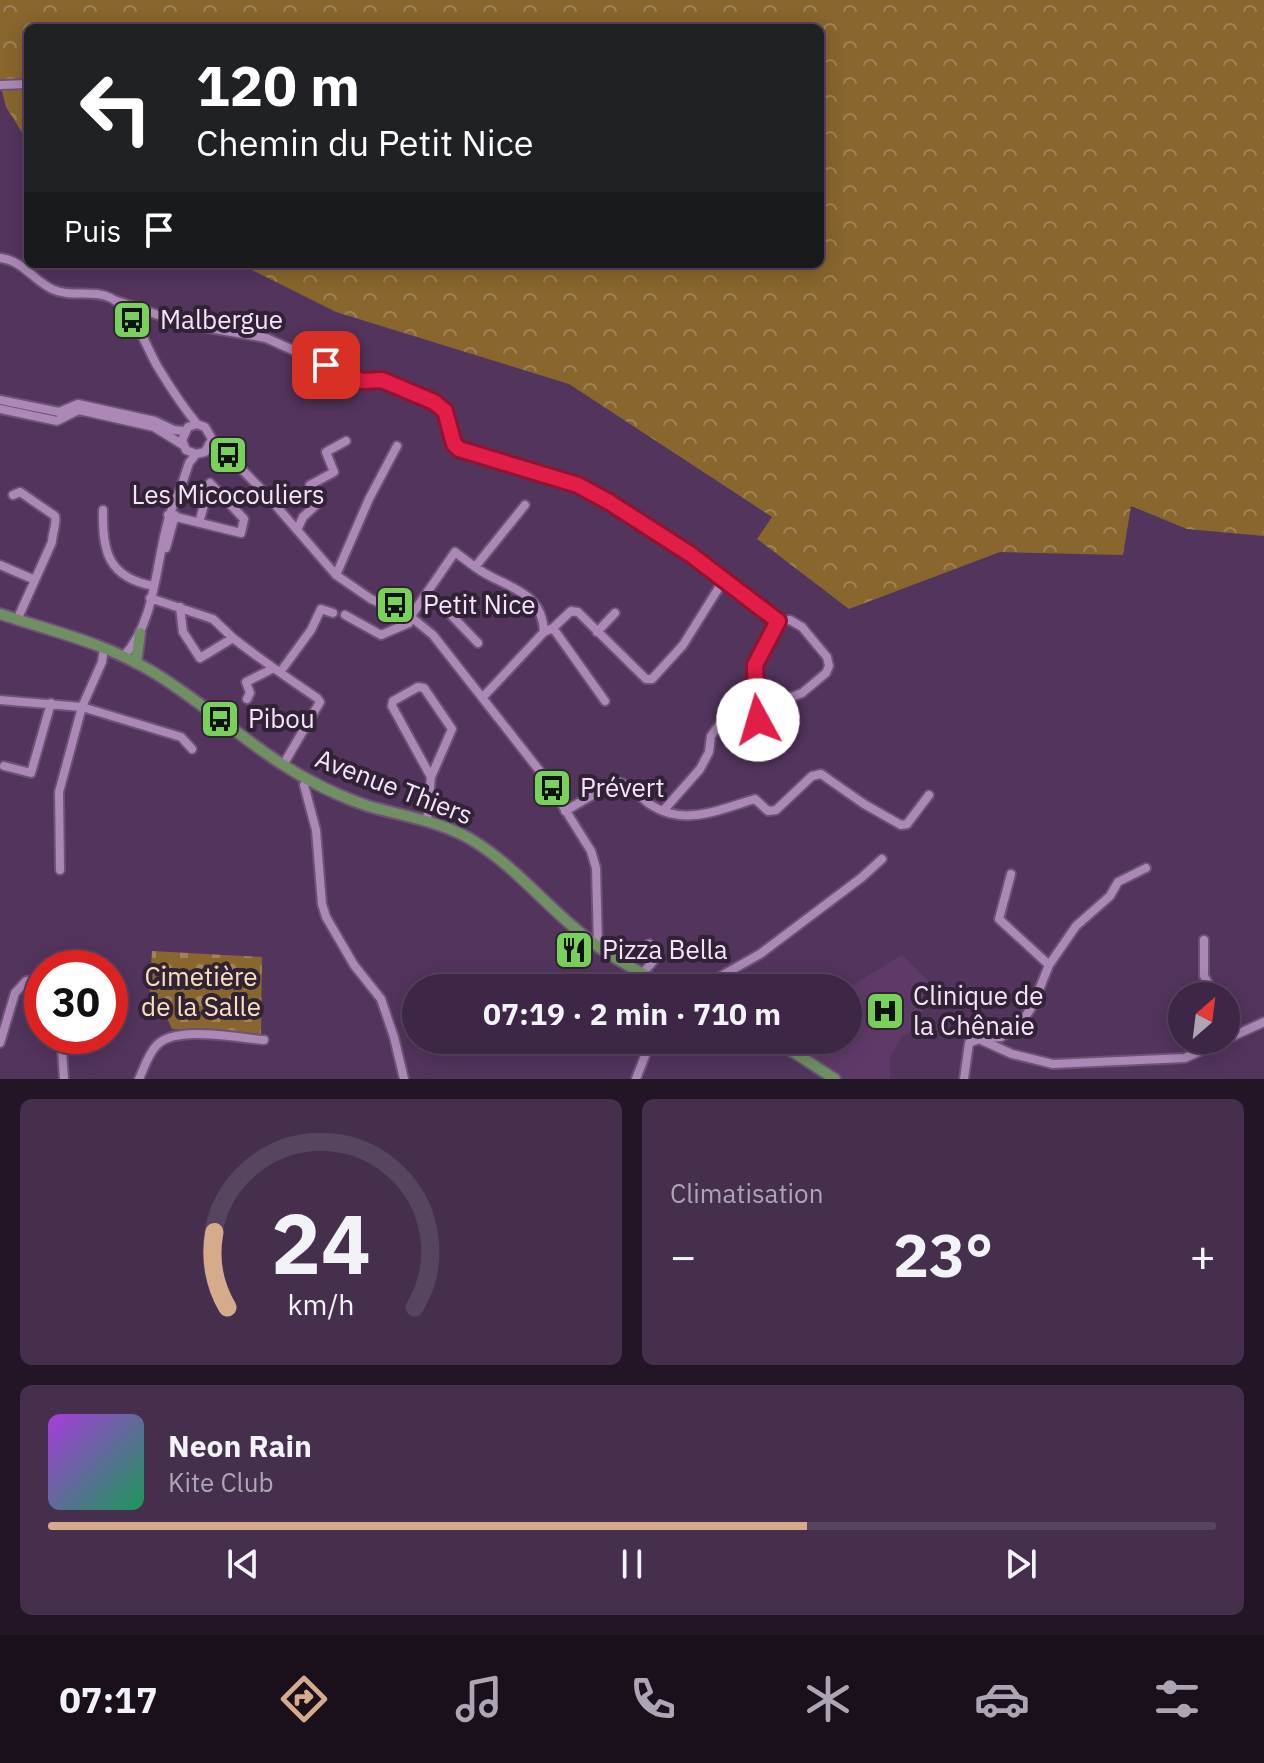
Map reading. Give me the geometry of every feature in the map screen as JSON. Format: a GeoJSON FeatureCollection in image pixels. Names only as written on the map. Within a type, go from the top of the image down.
{"type":"FeatureCollection","features":[{"type":"Feature","properties":{"kind":"main road","name":"Avenue Thiers"},"geometry":{"type":"LineString","coordinates":[[0,614],[124,656],[180,689],[283,765],[307,779],[366,805],[427,821],[472,840],[496,857],[583,935],[642,974]]}},
{"type":"Feature","properties":{"kind":"main road"},"geometry":{"type":"LineString","coordinates":[[136,663],[140,633]]}},
{"type":"Feature","properties":{"kind":"main road"},"geometry":{"type":"LineString","coordinates":[[797,1054],[835,1079]]}},
{"type":"Feature","properties":{"kind":"street"},"geometry":{"type":"LineString","coordinates":[[0,85],[24,84]]}},
{"type":"Feature","properties":{"kind":"street"},"geometry":{"type":"LineString","coordinates":[[0,258],[21,266],[56,291],[102,294],[123,306],[189,415],[190,427],[185,447],[189,463]]}},
{"type":"Feature","properties":{"kind":"street"},"geometry":{"type":"LineString","coordinates":[[114,300],[185,324],[266,338],[336,372],[363,381],[382,380],[408,389],[445,411],[454,444],[459,449],[578,485],[641,521],[710,568],[778,621],[790,620],[802,627],[827,657],[829,666],[826,673],[802,693],[789,698],[737,700],[711,736],[709,752],[700,769],[663,811]]}},
{"type":"Feature","properties":{"kind":"street"},"geometry":{"type":"LineString","coordinates":[[0,400],[59,412],[78,404],[155,421],[174,430],[205,427],[210,444],[225,452],[338,573],[371,599],[412,615],[433,635],[484,696],[546,779],[591,851],[596,868],[598,946]]}},
{"type":"Feature","properties":{"kind":"street"},"geometry":{"type":"LineString","coordinates":[[0,409],[57,421],[79,410],[154,427],[196,454]]}},
{"type":"Feature","properties":{"kind":"street"},"geometry":{"type":"LineString","coordinates":[[299,528],[303,517],[317,504],[310,485],[334,472],[326,452],[346,441]]}},
{"type":"Feature","properties":{"kind":"street"},"geometry":{"type":"LineString","coordinates":[[124,656],[140,633],[189,463],[210,444]]}},
{"type":"Feature","properties":{"kind":"street"},"geometry":{"type":"LineString","coordinates":[[338,573],[369,499],[397,446]]}},
{"type":"Feature","properties":{"kind":"street"},"geometry":{"type":"LineString","coordinates":[[172,516],[199,523],[241,533],[244,519],[210,483],[199,523]]}},
{"type":"Feature","properties":{"kind":"street"},"geometry":{"type":"LineString","coordinates":[[13,495],[20,492],[55,516],[56,521],[52,542],[17,620]]}},
{"type":"Feature","properties":{"kind":"street"},"geometry":{"type":"LineString","coordinates":[[475,567],[525,505]]}},
{"type":"Feature","properties":{"kind":"street"},"geometry":{"type":"LineString","coordinates":[[103,510],[102,532],[106,555],[123,574],[138,583],[154,586]]}},
{"type":"Feature","properties":{"kind":"street"},"geometry":{"type":"LineString","coordinates":[[345,615],[381,635],[409,623],[455,552],[486,575],[506,581],[531,600],[542,612],[548,630],[605,701]]}},
{"type":"Feature","properties":{"kind":"street"},"geometry":{"type":"LineString","coordinates":[[0,565],[35,580]]}},
{"type":"Feature","properties":{"kind":"street"},"geometry":{"type":"LineString","coordinates":[[484,696],[548,630],[571,611],[578,612],[646,679],[652,679],[683,645],[723,581]]}},
{"type":"Feature","properties":{"kind":"street"},"geometry":{"type":"LineString","coordinates":[[428,591],[478,643]]}},
{"type":"Feature","properties":{"kind":"street"},"geometry":{"type":"LineString","coordinates":[[150,598],[213,619],[233,638],[317,698],[320,702],[283,765]]}},
{"type":"Feature","properties":{"kind":"street"},"geometry":{"type":"LineString","coordinates":[[180,607],[183,632],[200,658],[233,638]]}},
{"type":"Feature","properties":{"kind":"street"},"geometry":{"type":"LineString","coordinates":[[247,699],[250,693],[246,682],[276,670],[311,630],[321,609],[333,613]]}},
{"type":"Feature","properties":{"kind":"street"},"geometry":{"type":"LineString","coordinates":[[597,632],[615,613]]}},
{"type":"Feature","properties":{"kind":"street"},"geometry":{"type":"LineString","coordinates":[[778,621],[755,665],[758,720],[780,740]]}},
{"type":"Feature","properties":{"kind":"street"},"geometry":{"type":"LineString","coordinates":[[60,870],[59,792],[82,707],[102,662],[104,648]]}},
{"type":"Feature","properties":{"kind":"street"},"geometry":{"type":"LineString","coordinates":[[427,821],[431,777],[452,729],[424,688],[418,687],[393,701],[392,706],[431,777]]}},
{"type":"Feature","properties":{"kind":"street"},"geometry":{"type":"LineString","coordinates":[[0,700],[82,707],[181,737],[192,749]]}},
{"type":"Feature","properties":{"kind":"street"},"geometry":{"type":"LineString","coordinates":[[4,766],[31,773],[51,703]]}},
{"type":"Feature","properties":{"kind":"street"},"geometry":{"type":"LineString","coordinates":[[565,811],[615,782],[624,782],[651,805],[678,816],[693,817],[755,799],[768,811],[776,810],[812,776],[821,774],[901,825],[907,824],[929,795]]}},
{"type":"Feature","properties":{"kind":"street"},"geometry":{"type":"LineString","coordinates":[[307,779],[304,785],[316,830],[322,904],[335,935],[381,999],[404,1079]]}},
{"type":"Feature","properties":{"kind":"street"},"geometry":{"type":"LineString","coordinates":[[725,974],[760,954],[882,859]]}},
{"type":"Feature","properties":{"kind":"street"},"geometry":{"type":"LineString","coordinates":[[964,1079],[969,1043],[1001,1037],[1020,1025],[1033,1005],[1049,965],[1076,926],[1101,905],[1118,882],[1146,868]]}},
{"type":"Feature","properties":{"kind":"street"},"geometry":{"type":"LineString","coordinates":[[1011,874],[999,919],[1049,965]]}},
{"type":"Feature","properties":{"kind":"street"},"geometry":{"type":"LineString","coordinates":[[583,935],[593,925],[596,916]]}},
{"type":"Feature","properties":{"kind":"street"},"geometry":{"type":"LineString","coordinates":[[1204,940],[1204,976],[1208,982]]}},
{"type":"Feature","properties":{"kind":"street"},"geometry":{"type":"LineString","coordinates":[[642,974],[655,959],[649,944]]}},
{"type":"Feature","properties":{"kind":"street"},"geometry":{"type":"LineString","coordinates":[[0,1043],[15,993],[24,983]]}},
{"type":"Feature","properties":{"kind":"street"},"geometry":{"type":"LineString","coordinates":[[1240,1033],[1264,1022]]}},
{"type":"Feature","properties":{"kind":"street"},"geometry":{"type":"LineString","coordinates":[[139,1079],[151,1054],[165,1039],[195,1034],[264,1040]]}},
{"type":"Feature","properties":{"kind":"street"},"geometry":{"type":"LineString","coordinates":[[979,1039],[1012,1054],[1053,1064],[1130,1059],[1172,1060],[1194,1054]]}},
{"type":"Feature","properties":{"kind":"street"},"geometry":{"type":"LineString","coordinates":[[62,1054],[64,1079]]}},
{"type":"Feature","properties":{"kind":"street"},"geometry":{"type":"LineString","coordinates":[[636,1079],[646,1054]]}},
{"type":"Feature","properties":{"kind":"shaded area","name":"Clinique de la Chênaie"},"geometry":{"type":"Polygon","coordinates":[[[902,955],[936,989],[890,1057],[890,1079],[843,1079],[808,1054],[862,1054],[862,979],[902,955]]]}},
{"type":"Feature","properties":{"kind":"green space"},"geometry":{"type":"Polygon","coordinates":[[[0,0],[1264,0],[1264,536],[1187,529],[1131,506],[1123,555],[1000,552],[849,609],[757,539],[772,517],[569,384],[336,312],[248,268],[824,268],[824,24],[24,24],[24,136],[6,107],[0,83],[0,0]]]}},
{"type":"Feature","properties":{"kind":"green space","name":"Cimetière de la Salle"},"geometry":{"type":"Polygon","coordinates":[[[152,951],[262,957],[261,1036],[172,1029],[166,1016],[148,1015],[152,951]]]}},
{"type":"Feature","properties":{"kind":"place","name":"Malbergue"},"geometry":{"type":"Point","coordinates":[132,320]}},
{"type":"Feature","properties":{"kind":"place","name":"Les Micocouliers"},"geometry":{"type":"Point","coordinates":[228,455]}},
{"type":"Feature","properties":{"kind":"place","name":"Petit Nice"},"geometry":{"type":"Point","coordinates":[395,605]}},
{"type":"Feature","properties":{"kind":"place","name":"Pibou"},"geometry":{"type":"Point","coordinates":[220,719]}},
{"type":"Feature","properties":{"kind":"place","name":"Prévert"},"geometry":{"type":"Point","coordinates":[552,788]}},
{"type":"Feature","properties":{"kind":"place","name":"Pizza Bella"},"geometry":{"type":"Point","coordinates":[574,950]}},
{"type":"Feature","properties":{"kind":"place","name":"Clinique de la Chênaie"},"geometry":{"type":"Point","coordinates":[885,1011]}},
{"type":"Feature","properties":{"kind":"route"},"geometry":{"type":"LineString","coordinates":[[326,365],[336,372],[363,381],[382,380],[434,402],[445,411],[454,444],[459,449],[578,485],[690,554],[778,621],[755,665],[758,720]]}}]}
